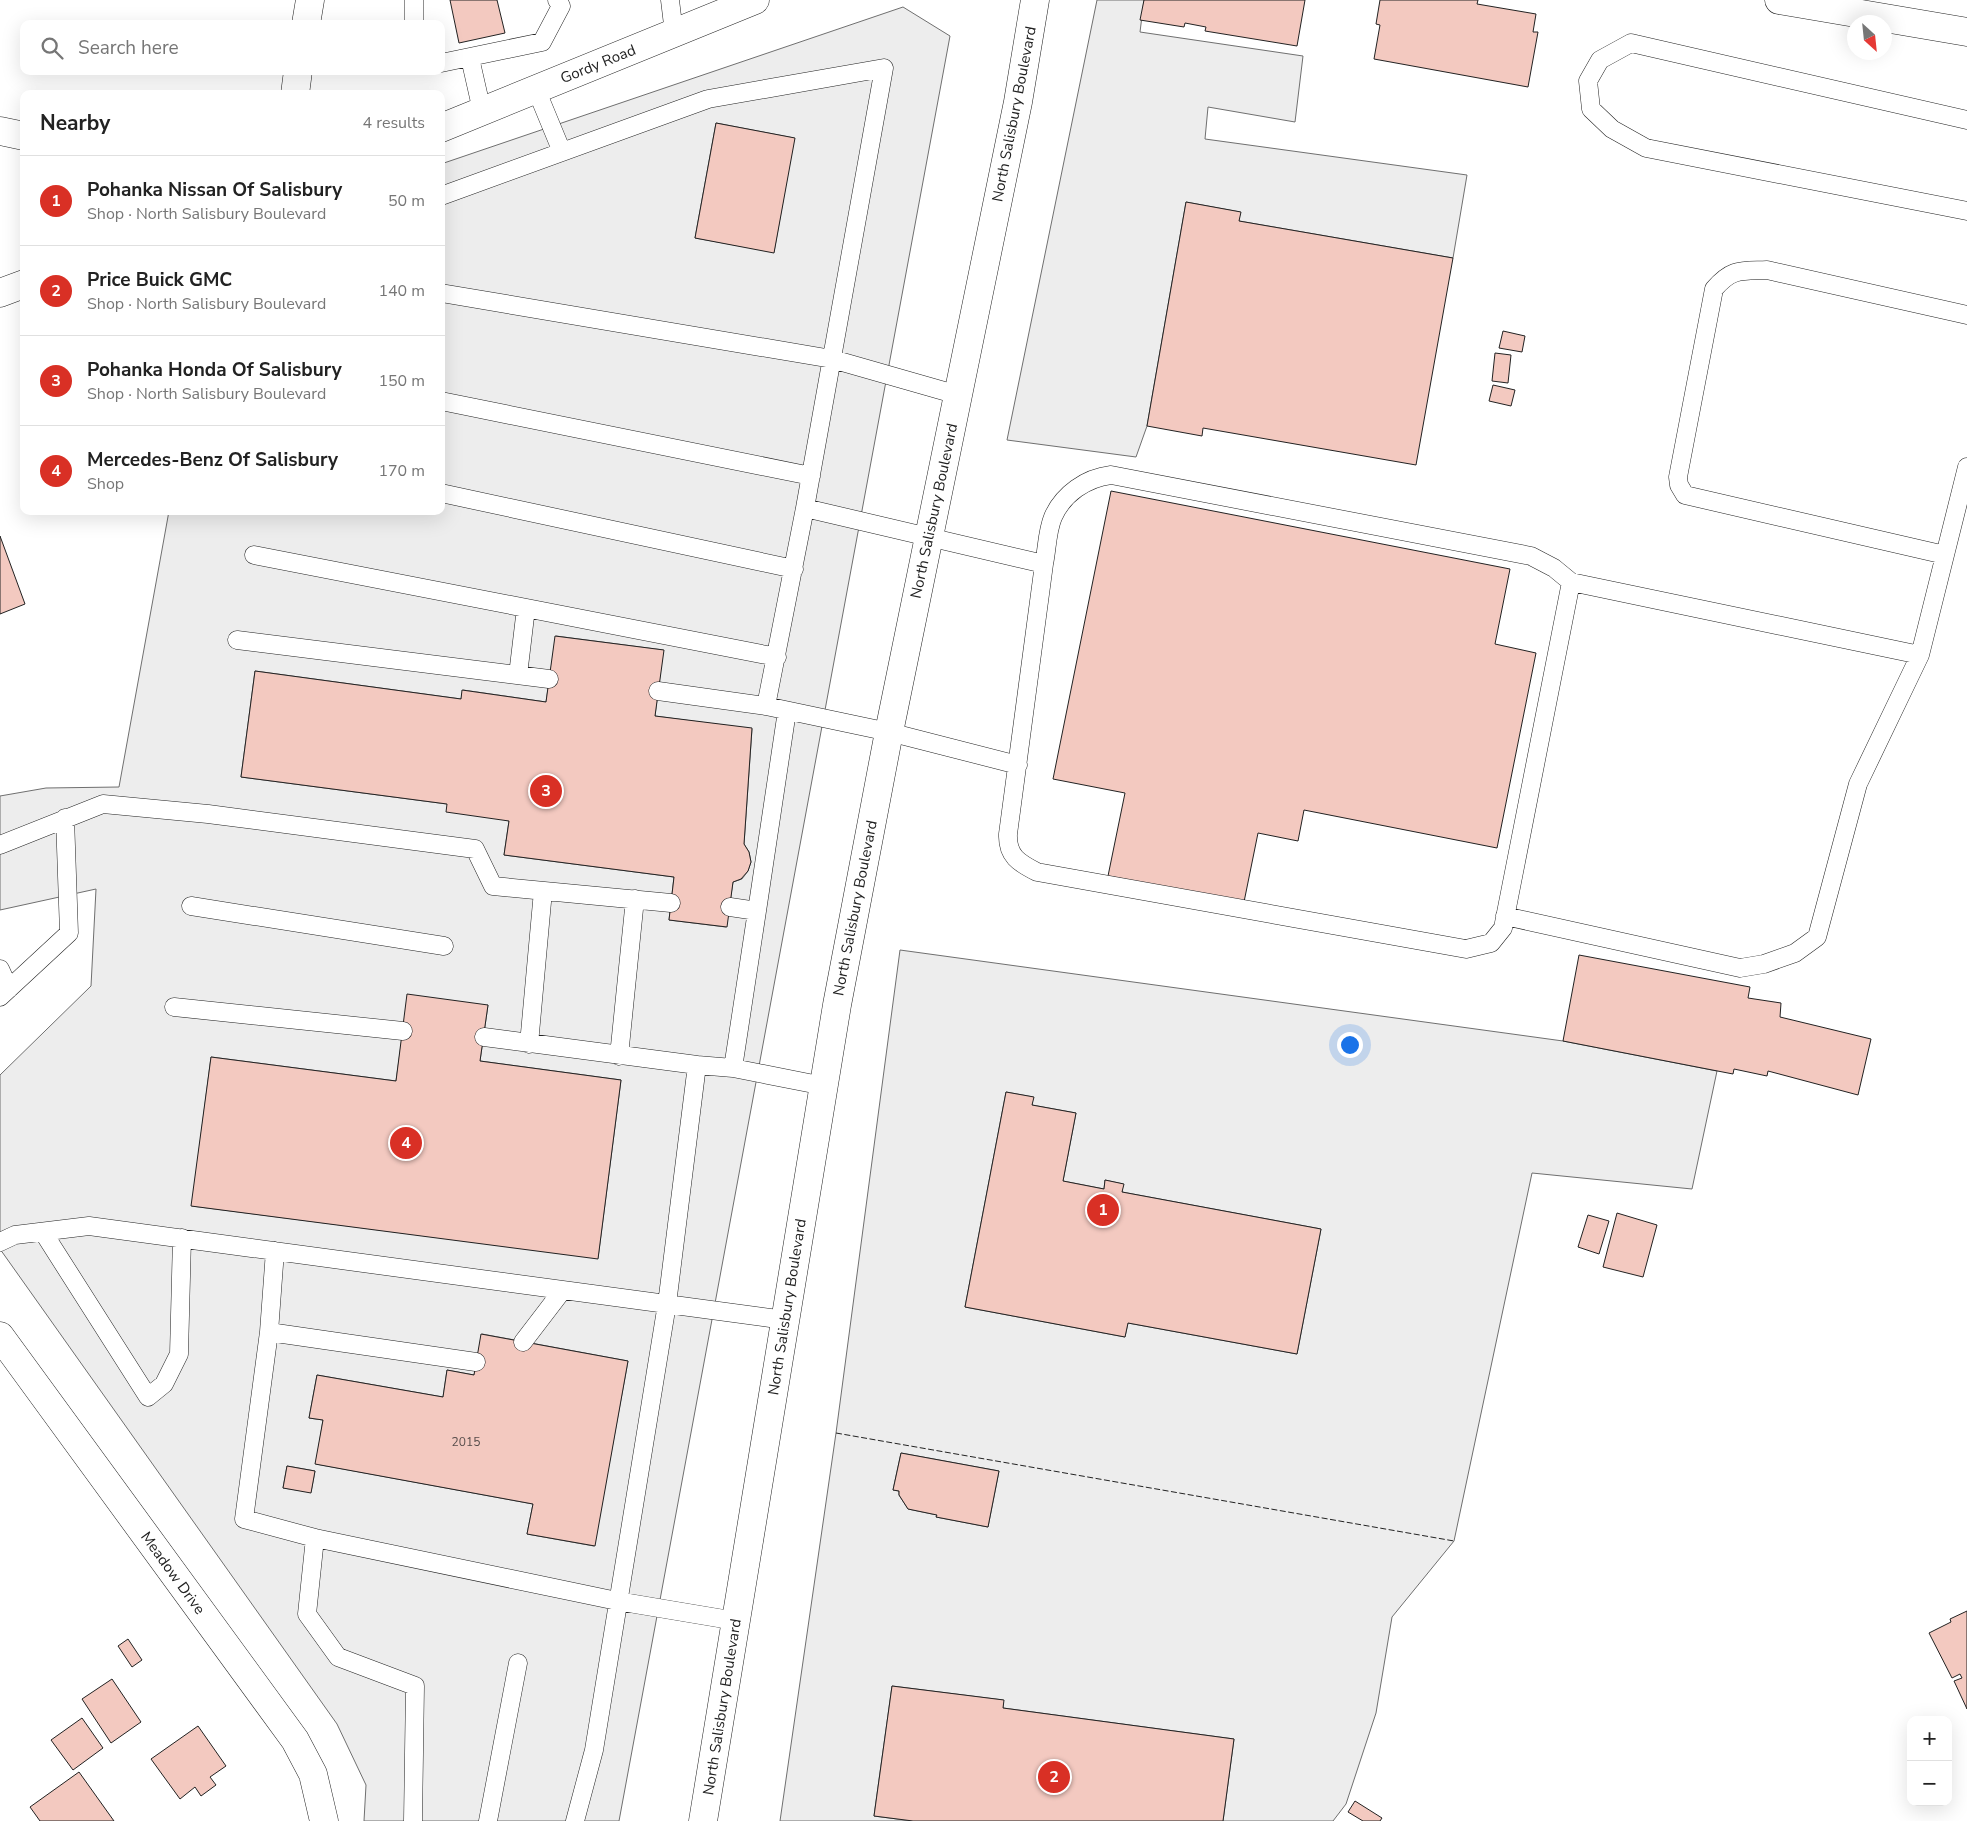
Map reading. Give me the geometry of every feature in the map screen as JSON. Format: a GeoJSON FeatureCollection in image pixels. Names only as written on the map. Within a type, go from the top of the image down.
{"type":"FeatureCollection","features":[{"type":"Feature","properties":{"kind":"main road"},"geometry":{"type":"LineString","coordinates":[[307,20],[310,0]]}},
{"type":"Feature","properties":{"kind":"main road","name":"Gordy Road"},"geometry":{"type":"LineString","coordinates":[[445,126],[755,0]]}},
{"type":"Feature","properties":{"kind":"main road","name":"North Salisbury Boulevard"},"geometry":{"type":"LineString","coordinates":[[703,1821],[837,1005],[889,732],[1018,102],[1035,0]]}},
{"type":"Feature","properties":{"kind":"main road"},"geometry":{"type":"LineString","coordinates":[[1779,0],[1967,32]]}},
{"type":"Feature","properties":{"kind":"main road"},"geometry":{"type":"LineString","coordinates":[[296,90],[297,75]]}},
{"type":"Feature","properties":{"kind":"main road"},"geometry":{"type":"LineString","coordinates":[[0,131],[20,135]]}},
{"type":"Feature","properties":{"kind":"main road"},"geometry":{"type":"LineString","coordinates":[[0,293],[20,286]]}},
{"type":"Feature","properties":{"kind":"main road","name":"Meadow Drive"},"geometry":{"type":"LineString","coordinates":[[0,1336],[295,1740],[313,1774],[324,1821]]}},
{"type":"Feature","properties":{"kind":"lane"},"geometry":{"type":"LineString","coordinates":[[414,0],[414,20]]}},
{"type":"Feature","properties":{"kind":"lane"},"geometry":{"type":"LineString","coordinates":[[445,62],[542,42],[561,6],[556,0]]}},
{"type":"Feature","properties":{"kind":"lane"},"geometry":{"type":"LineString","coordinates":[[670,0],[674,33]]}},
{"type":"Feature","properties":{"kind":"lane"},"geometry":{"type":"LineString","coordinates":[[1967,120],[1632,43],[1600,60],[1588,81],[1590,109],[1612,129],[1646,148],[1967,211]]}},
{"type":"Feature","properties":{"kind":"lane"},"geometry":{"type":"LineString","coordinates":[[470,58],[482,111]]}},
{"type":"Feature","properties":{"kind":"lane"},"geometry":{"type":"LineString","coordinates":[[445,195],[708,99],[884,68],[794,570],[766,706]]}},
{"type":"Feature","properties":{"kind":"lane"},"geometry":{"type":"LineString","coordinates":[[536,89],[562,152]]}},
{"type":"Feature","properties":{"kind":"lane"},"geometry":{"type":"LineString","coordinates":[[1945,555],[1685,495],[1678,477],[1714,289],[1724,277],[1738,271],[1767,270],[1967,315]]}},
{"type":"Feature","properties":{"kind":"lane"},"geometry":{"type":"LineString","coordinates":[[445,294],[832,359],[958,395]]}},
{"type":"Feature","properties":{"kind":"lane"},"geometry":{"type":"LineString","coordinates":[[445,402],[811,476]]}},
{"type":"Feature","properties":{"kind":"lane"},"geometry":{"type":"LineString","coordinates":[[1505,916],[1740,968],[1764,964],[1795,953],[1817,937],[1858,784],[1920,655],[1967,467]]}},
{"type":"Feature","properties":{"kind":"lane"},"geometry":{"type":"LineString","coordinates":[[1571,582],[1503,928],[1491,943],[1466,949],[1038,872],[1019,864],[1008,844],[1044,564],[1053,518],[1071,492],[1098,477],[1111,475],[1531,556],[1554,568],[1571,582],[1920,655]]}},
{"type":"Feature","properties":{"kind":"lane"},"geometry":{"type":"LineString","coordinates":[[445,494],[794,570]]}},
{"type":"Feature","properties":{"kind":"lane"},"geometry":{"type":"LineString","coordinates":[[805,508],[1044,564]]}},
{"type":"Feature","properties":{"kind":"lane"},"geometry":{"type":"LineString","coordinates":[[254,555],[777,657]]}},
{"type":"Feature","properties":{"kind":"lane"},"geometry":{"type":"LineString","coordinates":[[518,675],[526,608]]}},
{"type":"Feature","properties":{"kind":"lane"},"geometry":{"type":"LineString","coordinates":[[237,640],[549,679]]}},
{"type":"Feature","properties":{"kind":"lane"},"geometry":{"type":"LineString","coordinates":[[658,691],[766,706],[889,732],[1018,765]]}},
{"type":"Feature","properties":{"kind":"lane"},"geometry":{"type":"LineString","coordinates":[[733,1068],[787,711]]}},
{"type":"Feature","properties":{"kind":"lane"},"geometry":{"type":"LineString","coordinates":[[0,845],[103,804],[208,814],[475,848],[493,886],[671,902]]}},
{"type":"Feature","properties":{"kind":"lane"},"geometry":{"type":"LineString","coordinates":[[4,993],[69,933],[65,818]]}},
{"type":"Feature","properties":{"kind":"lane"},"geometry":{"type":"LineString","coordinates":[[529,1044],[543,891]]}},
{"type":"Feature","properties":{"kind":"lane"},"geometry":{"type":"LineString","coordinates":[[620,1056],[635,899]]}},
{"type":"Feature","properties":{"kind":"lane"},"geometry":{"type":"LineString","coordinates":[[191,906],[444,946]]}},
{"type":"Feature","properties":{"kind":"lane"},"geometry":{"type":"LineString","coordinates":[[730,907],[757,911]]}},
{"type":"Feature","properties":{"kind":"lane"},"geometry":{"type":"LineString","coordinates":[[0,969],[4,993]]}},
{"type":"Feature","properties":{"kind":"lane"},"geometry":{"type":"LineString","coordinates":[[174,1007],[403,1031]]}},
{"type":"Feature","properties":{"kind":"lane"},"geometry":{"type":"LineString","coordinates":[[484,1037],[620,1056],[733,1068],[824,1086]]}},
{"type":"Feature","properties":{"kind":"lane"},"geometry":{"type":"LineString","coordinates":[[575,1821],[594,1750],[667,1304],[697,1065]]}},
{"type":"Feature","properties":{"kind":"lane"},"geometry":{"type":"LineString","coordinates":[[0,1242],[15,1235],[89,1226],[785,1320]]}},
{"type":"Feature","properties":{"kind":"lane"},"geometry":{"type":"LineString","coordinates":[[43,1232],[148,1397],[164,1384],[179,1354],[182,1238]]}},
{"type":"Feature","properties":{"kind":"lane"},"geometry":{"type":"LineString","coordinates":[[275,1251],[269,1332],[244,1519],[316,1538],[617,1601],[736,1620]]}},
{"type":"Feature","properties":{"kind":"lane"},"geometry":{"type":"LineString","coordinates":[[523,1342],[562,1291]]}},
{"type":"Feature","properties":{"kind":"lane"},"geometry":{"type":"LineString","coordinates":[[269,1332],[476,1362]]}},
{"type":"Feature","properties":{"kind":"lane"},"geometry":{"type":"LineString","coordinates":[[316,1538],[308,1614],[338,1657],[415,1686],[413,1821]]}},
{"type":"Feature","properties":{"kind":"lane"},"geometry":{"type":"LineString","coordinates":[[488,1821],[518,1663]]}},
{"type":"Feature","properties":{"kind":"shaded area"},"geometry":{"type":"Polygon","coordinates":[[[1097,0],[1144,0],[1140,32],[1303,56],[1295,122],[1208,107],[1205,139],[1467,175],[1453,258],[1239,221],[1240,212],[1186,202],[1147,426],[1136,457],[1007,440],[1097,0]]]}},
{"type":"Feature","properties":{"kind":"shaded area"},"geometry":{"type":"Polygon","coordinates":[[[903,7],[950,36],[619,1821],[364,1821],[366,1785],[337,1724],[0,1249],[0,1075],[91,986],[96,889],[0,910],[0,796],[46,788],[119,787],[168,515],[445,515],[445,163],[903,7]],[[716,123],[695,238],[774,252],[794,138],[716,123]],[[556,636],[546,702],[463,690],[461,699],[255,671],[241,777],[447,804],[509,821],[504,855],[674,877],[669,920],[726,927],[733,882],[742,879],[748,871],[751,862],[749,852],[744,844],[752,729],[655,716],[663,650],[556,636]],[[488,1005],[403,1031],[396,1081],[211,1057],[192,1206],[598,1258],[621,1080],[480,1061],[488,1005]],[[482,1334],[474,1375],[447,1370],[443,1397],[317,1375],[309,1418],[323,1420],[316,1464],[533,1504],[527,1534],[594,1546],[628,1361],[482,1334]],[[287,1466],[283,1488],[311,1492],[315,1471],[287,1466]]]}},
{"type":"Feature","properties":{"kind":"shaded area"},"geometry":{"type":"Polygon","coordinates":[[[900,950],[1563,1041],[1717,1071],[1692,1189],[1532,1173],[1454,1541],[1392,1617],[1376,1713],[1346,1804],[1333,1821],[1223,1821],[1234,1739],[1003,1708],[1003,1700],[892,1686],[874,1816],[913,1821],[780,1821],[836,1433],[900,950]],[[1006,1092],[965,1307],[1125,1337],[1128,1323],[1297,1354],[1321,1229],[1122,1192],[1123,1184],[1105,1180],[1104,1189],[1063,1181],[1076,1113],[1032,1105],[1033,1097],[1006,1092]],[[901,1453],[893,1490],[899,1491],[899,1495],[908,1509],[937,1515],[936,1517],[988,1527],[999,1471],[901,1453]]]}},
{"type":"Feature","properties":{"kind":"building"},"geometry":{"type":"Polygon","coordinates":[[[450,0],[497,0],[505,33],[459,43],[450,0]]]}},
{"type":"Feature","properties":{"kind":"building"},"geometry":{"type":"Polygon","coordinates":[[[1144,0],[1305,0],[1297,46],[1205,31],[1206,27],[1185,23],[1184,27],[1140,20],[1144,0]]]}},
{"type":"Feature","properties":{"kind":"building"},"geometry":{"type":"Polygon","coordinates":[[[1380,0],[1478,0],[1477,4],[1536,14],[1533,32],[1538,32],[1528,87],[1374,59],[1380,25],[1376,24],[1380,0]]]}},
{"type":"Feature","properties":{"kind":"building"},"geometry":{"type":"Polygon","coordinates":[[[716,123],[795,138],[774,253],[695,238],[716,123]]]}},
{"type":"Feature","properties":{"kind":"building"},"geometry":{"type":"Polygon","coordinates":[[[1186,202],[1241,212],[1239,221],[1453,258],[1416,465],[1203,428],[1202,436],[1147,426],[1186,202]]]}},
{"type":"Feature","properties":{"kind":"building"},"geometry":{"type":"Polygon","coordinates":[[[1503,331],[1525,336],[1522,352],[1499,348],[1503,331]]]}},
{"type":"Feature","properties":{"kind":"building"},"geometry":{"type":"Polygon","coordinates":[[[1495,353],[1511,355],[1508,383],[1492,381],[1495,353]]]}},
{"type":"Feature","properties":{"kind":"building"},"geometry":{"type":"Polygon","coordinates":[[[1493,385],[1515,390],[1511,406],[1489,401],[1493,385]]]}},
{"type":"Feature","properties":{"kind":"building"},"geometry":{"type":"Polygon","coordinates":[[[1111,491],[1510,569],[1495,644],[1536,653],[1497,848],[1304,810],[1298,841],[1258,833],[1244,902],[1108,876],[1125,793],[1053,779],[1111,491]]]}},
{"type":"Feature","properties":{"kind":"building"},"geometry":{"type":"Polygon","coordinates":[[[0,536],[25,604],[0,614],[0,536]]]}},
{"type":"Feature","properties":{"kind":"building"},"geometry":{"type":"Polygon","coordinates":[[[555,636],[664,650],[655,716],[752,728],[744,844],[749,852],[751,862],[748,871],[741,879],[733,882],[727,927],[669,920],[674,877],[504,855],[509,821],[446,812],[447,804],[241,777],[255,671],[461,699],[462,690],[546,702],[555,636]]]}},
{"type":"Feature","properties":{"kind":"building"},"geometry":{"type":"Polygon","coordinates":[[[1579,955],[1750,987],[1748,998],[1781,1003],[1780,1017],[1871,1039],[1858,1095],[1768,1071],[1767,1076],[1734,1069],[1733,1074],[1563,1041],[1579,955]]]}},
{"type":"Feature","properties":{"kind":"building"},"geometry":{"type":"Polygon","coordinates":[[[407,994],[488,1005],[480,1061],[621,1080],[598,1259],[191,1206],[211,1057],[396,1081],[407,994]]]}},
{"type":"Feature","properties":{"kind":"building"},"geometry":{"type":"Polygon","coordinates":[[[1006,1092],[1034,1097],[1032,1105],[1076,1113],[1063,1181],[1104,1189],[1105,1180],[1124,1184],[1122,1192],[1321,1229],[1297,1354],[1128,1323],[1125,1337],[965,1307],[1006,1092]]]}},
{"type":"Feature","properties":{"kind":"building"},"geometry":{"type":"Polygon","coordinates":[[[1617,1213],[1657,1225],[1643,1277],[1603,1267],[1617,1213]]]}},
{"type":"Feature","properties":{"kind":"building"},"geometry":{"type":"Polygon","coordinates":[[[1588,1215],[1609,1221],[1599,1254],[1578,1247],[1588,1215]]]}},
{"type":"Feature","properties":{"kind":"building"},"geometry":{"type":"Polygon","coordinates":[[[481,1334],[628,1361],[595,1546],[527,1534],[533,1504],[315,1464],[323,1420],[309,1418],[317,1375],[443,1397],[447,1370],[474,1375],[481,1334]]]}},
{"type":"Feature","properties":{"kind":"building"},"geometry":{"type":"Polygon","coordinates":[[[901,1453],[999,1471],[988,1527],[936,1517],[937,1515],[908,1509],[899,1495],[899,1491],[893,1490],[901,1453]]]}},
{"type":"Feature","properties":{"kind":"building"},"geometry":{"type":"Polygon","coordinates":[[[287,1466],[315,1471],[311,1493],[283,1488],[287,1466]]]}},
{"type":"Feature","properties":{"kind":"building"},"geometry":{"type":"Polygon","coordinates":[[[1967,1611],[1967,1709],[1954,1681],[1962,1678],[1960,1674],[1952,1678],[1929,1633],[1951,1622],[1950,1619],[1967,1611]]]}},
{"type":"Feature","properties":{"kind":"building"},"geometry":{"type":"Polygon","coordinates":[[[128,1639],[142,1660],[132,1667],[118,1646],[128,1639]]]}},
{"type":"Feature","properties":{"kind":"building"},"geometry":{"type":"Polygon","coordinates":[[[112,1679],[141,1722],[111,1743],[82,1699],[112,1679]]]}},
{"type":"Feature","properties":{"kind":"building"},"geometry":{"type":"Polygon","coordinates":[[[892,1686],[1004,1700],[1003,1708],[1234,1739],[1223,1821],[913,1821],[874,1816],[892,1686]]]}},
{"type":"Feature","properties":{"kind":"building"},"geometry":{"type":"Polygon","coordinates":[[[82,1718],[103,1748],[73,1770],[51,1740],[82,1718]]]}},
{"type":"Feature","properties":{"kind":"building"},"geometry":{"type":"Polygon","coordinates":[[[198,1726],[226,1766],[210,1777],[216,1785],[201,1796],[195,1787],[180,1799],[151,1759],[198,1726]]]}},
{"type":"Feature","properties":{"kind":"building"},"geometry":{"type":"Polygon","coordinates":[[[79,1772],[114,1821],[40,1821],[30,1807],[79,1772]]]}},
{"type":"Feature","properties":{"kind":"building"},"geometry":{"type":"Polygon","coordinates":[[[1355,1801],[1382,1818],[1380,1821],[1363,1821],[1348,1812],[1355,1801]]]}},
{"type":"Feature","properties":{"kind":"fence"},"geometry":{"type":"LineString","coordinates":[[836,1433],[1454,1541]]}},
{"type":"Feature","properties":{"kind":"place","name":"Pohanka Honda Of Salisbury"},"geometry":{"type":"Point","coordinates":[546,791]}},
{"type":"Feature","properties":{"kind":"place","name":"Mercedes-Benz Of Salisbury"},"geometry":{"type":"Point","coordinates":[406,1143]}},
{"type":"Feature","properties":{"kind":"place","name":"Pohanka Nissan Of Salisbury"},"geometry":{"type":"Point","coordinates":[1103,1210]}},
{"type":"Feature","properties":{"kind":"place","name":"Price Buick GMC"},"geometry":{"type":"Point","coordinates":[1054,1777]}}]}
